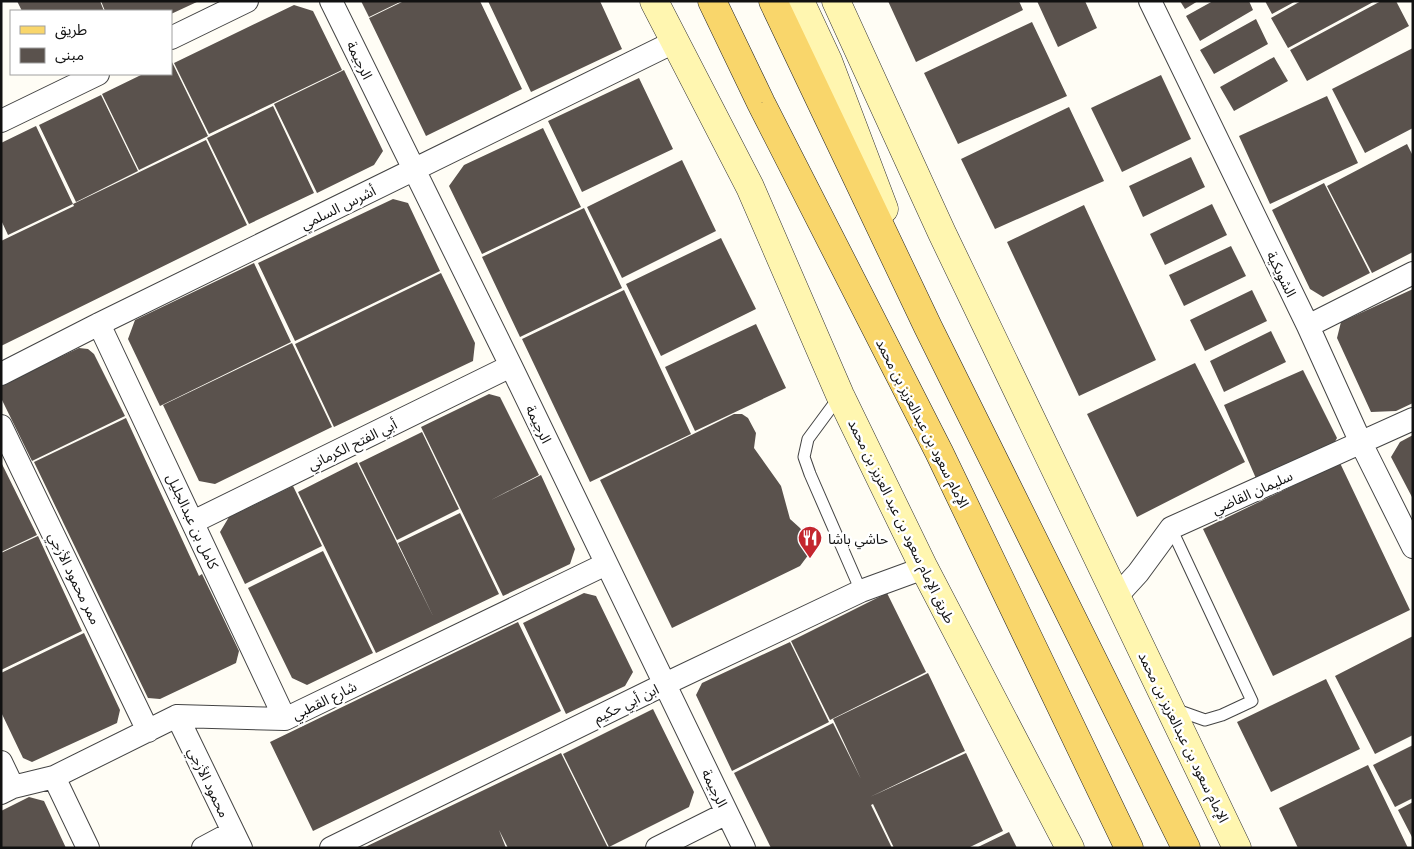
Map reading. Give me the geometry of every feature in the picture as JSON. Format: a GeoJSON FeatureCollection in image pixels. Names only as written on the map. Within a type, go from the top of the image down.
{"type":"FeatureCollection","features":[{"type":"Feature","properties":{"kind":"main road"},"geometry":{"type":"LineString","coordinates":[[695,1],[761,103]]}},
{"type":"Feature","properties":{"kind":"main road","name":"الإمام سعود بن عبدالعزيز بن محمد"},"geometry":{"type":"LineString","coordinates":[[712,1],[761,103],[939,452],[1129,848]]}},
{"type":"Feature","properties":{"kind":"main road"},"geometry":{"type":"LineString","coordinates":[[773,1],[928,327],[1186,848]]}},
{"type":"Feature","properties":{"kind":"street"},"geometry":{"type":"LineString","coordinates":[[172,38],[247,1]]}},
{"type":"Feature","properties":{"kind":"street","name":"الرجيمة"},"geometry":{"type":"LineString","coordinates":[[331,1],[511,366],[744,848]]}},
{"type":"Feature","properties":{"kind":"street","name":"طريق الإمام سعود بن عبد العزيز بن محمد"},"geometry":{"type":"LineString","coordinates":[[654,1],[750,187],[840,395],[924,568],[1070,848]]}},
{"type":"Feature","properties":{"kind":"street"},"geometry":{"type":"LineString","coordinates":[[800,1],[828,60],[928,327]]}},
{"type":"Feature","properties":{"kind":"street","name":"الإمام سعود بن عبدالعزيز بن محمد"},"geometry":{"type":"LineString","coordinates":[[836,1],[942,233],[1237,848]]}},
{"type":"Feature","properties":{"kind":"street","name":"الشويكية"},"geometry":{"type":"LineString","coordinates":[[1150,1],[1308,326],[1361,443],[1413,547]]}},
{"type":"Feature","properties":{"kind":"street","name":"أشرس السلمي"},"geometry":{"type":"LineString","coordinates":[[1,374],[674,42]]}},
{"type":"Feature","properties":{"kind":"street"},"geometry":{"type":"LineString","coordinates":[[1,121],[96,75]]}},
{"type":"Feature","properties":{"kind":"street"},"geometry":{"type":"LineString","coordinates":[[1308,326],[1413,273]]}},
{"type":"Feature","properties":{"kind":"street","name":"كامل بن عبدالجليل"},"geometry":{"type":"LineString","coordinates":[[99,324],[194,522],[285,719]]}},
{"type":"Feature","properties":{"kind":"street","name":"أبي الفتح الكرماني"},"geometry":{"type":"LineString","coordinates":[[194,522],[511,366]]}},
{"type":"Feature","properties":{"kind":"street","name":"سليمان القاضي"},"geometry":{"type":"LineString","coordinates":[[1116,597],[1138,573],[1171,528],[1413,419]]}},
{"type":"Feature","properties":{"kind":"street","name":"ممر محمود الأزجي"},"geometry":{"type":"LineString","coordinates":[[1,426],[148,731]]}},
{"type":"Feature","properties":{"kind":"street","name":"شارع القطبي"},"geometry":{"type":"LineString","coordinates":[[7,790],[54,777],[178,716],[285,719],[606,564]]}},
{"type":"Feature","properties":{"kind":"street","name":"ابن أبي حكيم"},"geometry":{"type":"LineString","coordinates":[[331,848],[861,590],[924,568]]}},
{"type":"Feature","properties":{"kind":"street","name":"محمود الأزجي"},"geometry":{"type":"LineString","coordinates":[[178,716],[237,840]]}},
{"type":"Feature","properties":{"kind":"street"},"geometry":{"type":"LineString","coordinates":[[1,762],[7,790]]}},
{"type":"Feature","properties":{"kind":"street"},"geometry":{"type":"LineString","coordinates":[[54,777],[88,848]]}},
{"type":"Feature","properties":{"kind":"street"},"geometry":{"type":"LineString","coordinates":[[657,848],[727,813]]}},
{"type":"Feature","properties":{"kind":"street"},"geometry":{"type":"LineString","coordinates":[[203,848],[237,840]]}},
{"type":"Feature","properties":{"kind":"lane"},"geometry":{"type":"LineString","coordinates":[[840,395],[808,439],[804,457],[861,590]]}},
{"type":"Feature","properties":{"kind":"lane"},"geometry":{"type":"LineString","coordinates":[[1170,708],[1206,720],[1252,701],[1171,528]]}},
{"type":"Feature","properties":{"kind":"building"},"geometry":{"type":"Polygon","coordinates":[[[17,1],[100,1],[104,10],[22,10],[17,1]]]}},
{"type":"Feature","properties":{"kind":"building"},"geometry":{"type":"Polygon","coordinates":[[[101,1],[199,1],[172,14],[172,10],[105,10],[101,1]]]}},
{"type":"Feature","properties":{"kind":"building"},"geometry":{"type":"Polygon","coordinates":[[[361,1],[402,1],[369,17],[361,1]]]}},
{"type":"Feature","properties":{"kind":"building"},"geometry":{"type":"Polygon","coordinates":[[[404,1],[480,1],[522,89],[426,136],[369,18],[404,1]]]}},
{"type":"Feature","properties":{"kind":"building"},"geometry":{"type":"Polygon","coordinates":[[[488,1],[600,1],[622,49],[531,92],[488,1]]]}},
{"type":"Feature","properties":{"kind":"building"},"geometry":{"type":"Polygon","coordinates":[[[888,1],[1019,1],[1023,10],[916,62],[888,1]]]}},
{"type":"Feature","properties":{"kind":"building"},"geometry":{"type":"Polygon","coordinates":[[[1037,1],[1085,1],[1097,28],[1058,47],[1037,1]]]}},
{"type":"Feature","properties":{"kind":"building"},"geometry":{"type":"Polygon","coordinates":[[[1180,1],[1198,1],[1185,9],[1180,1]]]}},
{"type":"Feature","properties":{"kind":"building"},"geometry":{"type":"Polygon","coordinates":[[[1213,1],[1249,1],[1253,10],[1200,41],[1186,16],[1213,1]]]}},
{"type":"Feature","properties":{"kind":"building"},"geometry":{"type":"Polygon","coordinates":[[[1265,1],[1296,1],[1272,14],[1265,1]]]}},
{"type":"Feature","properties":{"kind":"building"},"geometry":{"type":"Polygon","coordinates":[[[1301,1],[1375,1],[1288,48],[1271,18],[1301,1]]]}},
{"type":"Feature","properties":{"kind":"building"},"geometry":{"type":"Polygon","coordinates":[[[1381,1],[1396,1],[1409,26],[1307,81],[1290,50],[1381,1]]]}},
{"type":"Feature","properties":{"kind":"building"},"geometry":{"type":"Polygon","coordinates":[[[294,5],[313,11],[342,70],[209,134],[174,63],[294,5]]]}},
{"type":"Feature","properties":{"kind":"building"},"geometry":{"type":"Polygon","coordinates":[[[1256,19],[1268,44],[1214,74],[1200,50],[1256,19]]]}},
{"type":"Feature","properties":{"kind":"building"},"geometry":{"type":"Polygon","coordinates":[[[1032,22],[1067,96],[958,144],[924,73],[1032,22]]]}},
{"type":"Feature","properties":{"kind":"building"},"geometry":{"type":"Polygon","coordinates":[[[1413,48],[1413,128],[1365,153],[1332,89],[1413,48]]]}},
{"type":"Feature","properties":{"kind":"building"},"geometry":{"type":"Polygon","coordinates":[[[1274,57],[1288,81],[1234,111],[1220,87],[1274,57]]]}},
{"type":"Feature","properties":{"kind":"building"},"geometry":{"type":"Polygon","coordinates":[[[172,62],[208,136],[139,170],[102,94],[141,75],[172,75],[172,62]]]}},
{"type":"Feature","properties":{"kind":"building"},"geometry":{"type":"Polygon","coordinates":[[[344,70],[383,151],[374,165],[317,193],[274,104],[344,70]]]}},
{"type":"Feature","properties":{"kind":"building"},"geometry":{"type":"Polygon","coordinates":[[[1161,75],[1191,139],[1122,172],[1091,108],[1161,75]]]}},
{"type":"Feature","properties":{"kind":"building"},"geometry":{"type":"Polygon","coordinates":[[[639,78],[673,149],[582,192],[548,121],[639,78]]]}},
{"type":"Feature","properties":{"kind":"building"},"geometry":{"type":"Polygon","coordinates":[[[101,95],[138,171],[76,202],[39,125],[101,95]]]}},
{"type":"Feature","properties":{"kind":"building"},"geometry":{"type":"Polygon","coordinates":[[[1327,96],[1358,163],[1270,204],[1239,136],[1327,96]]]}},
{"type":"Feature","properties":{"kind":"building"},"geometry":{"type":"Polygon","coordinates":[[[273,106],[314,193],[249,224],[207,138],[273,106]]]}},
{"type":"Feature","properties":{"kind":"building"},"geometry":{"type":"Polygon","coordinates":[[[1069,107],[1104,181],[995,229],[961,159],[1069,107]]]}},
{"type":"Feature","properties":{"kind":"building"},"geometry":{"type":"Polygon","coordinates":[[[36,126],[73,204],[8,235],[1,220],[1,143],[36,126]]]}},
{"type":"Feature","properties":{"kind":"building"},"geometry":{"type":"Polygon","coordinates":[[[543,128],[581,207],[482,254],[449,186],[464,165],[543,128]]]}},
{"type":"Feature","properties":{"kind":"building"},"geometry":{"type":"Polygon","coordinates":[[[206,140],[247,225],[1,346],[1,241],[206,140]]]}},
{"type":"Feature","properties":{"kind":"building"},"geometry":{"type":"Polygon","coordinates":[[[1407,144],[1413,156],[1413,252],[1372,273],[1327,186],[1407,144]]]}},
{"type":"Feature","properties":{"kind":"building"},"geometry":{"type":"Polygon","coordinates":[[[1191,157],[1205,187],[1143,217],[1129,186],[1191,157]]]}},
{"type":"Feature","properties":{"kind":"building"},"geometry":{"type":"Polygon","coordinates":[[[682,160],[716,231],[622,278],[587,207],[682,160]]]}},
{"type":"Feature","properties":{"kind":"building"},"geometry":{"type":"Polygon","coordinates":[[[1324,183],[1370,273],[1323,297],[1310,289],[1272,210],[1324,183]]]}},
{"type":"Feature","properties":{"kind":"building"},"geometry":{"type":"Polygon","coordinates":[[[393,199],[408,203],[440,271],[295,341],[258,263],[393,199]]]}},
{"type":"Feature","properties":{"kind":"building"},"geometry":{"type":"Polygon","coordinates":[[[1212,204],[1227,235],[1165,265],[1150,234],[1212,204]]]}},
{"type":"Feature","properties":{"kind":"building"},"geometry":{"type":"Polygon","coordinates":[[[1084,205],[1156,360],[1079,396],[1007,242],[1084,205]]]}},
{"type":"Feature","properties":{"kind":"building"},"geometry":{"type":"Polygon","coordinates":[[[584,208],[622,288],[520,337],[482,257],[584,208]]]}},
{"type":"Feature","properties":{"kind":"building"},"geometry":{"type":"Polygon","coordinates":[[[721,238],[756,309],[661,356],[626,284],[721,238]]]}},
{"type":"Feature","properties":{"kind":"building"},"geometry":{"type":"Polygon","coordinates":[[[1231,246],[1246,276],[1184,306],[1169,275],[1231,246]]]}},
{"type":"Feature","properties":{"kind":"building"},"geometry":{"type":"Polygon","coordinates":[[[254,263],[291,342],[160,406],[128,339],[135,320],[254,263]]]}},
{"type":"Feature","properties":{"kind":"building"},"geometry":{"type":"Polygon","coordinates":[[[441,273],[475,343],[473,361],[334,427],[295,344],[441,273]]]}},
{"type":"Feature","properties":{"kind":"building"},"geometry":{"type":"Polygon","coordinates":[[[1413,289],[1413,403],[1396,411],[1371,412],[1337,338],[1341,322],[1413,289]]]}},
{"type":"Feature","properties":{"kind":"building"},"geometry":{"type":"Polygon","coordinates":[[[624,290],[691,434],[590,482],[522,339],[624,290]]]}},
{"type":"Feature","properties":{"kind":"building"},"geometry":{"type":"Polygon","coordinates":[[[1252,290],[1267,321],[1205,351],[1190,320],[1252,290]]]}},
{"type":"Feature","properties":{"kind":"building"},"geometry":{"type":"Polygon","coordinates":[[[756,324],[786,388],[695,431],[665,367],[756,324]]]}},
{"type":"Feature","properties":{"kind":"building"},"geometry":{"type":"Polygon","coordinates":[[[1271,331],[1286,362],[1224,392],[1210,361],[1271,331]]]}},
{"type":"Feature","properties":{"kind":"building"},"geometry":{"type":"Polygon","coordinates":[[[292,343],[332,427],[215,484],[199,481],[163,405],[292,343]]]}},
{"type":"Feature","properties":{"kind":"building"},"geometry":{"type":"Polygon","coordinates":[[[79,348],[88,349],[94,354],[125,416],[32,461],[1,398],[1,388],[4,383],[79,348]]]}},
{"type":"Feature","properties":{"kind":"building"},"geometry":{"type":"Polygon","coordinates":[[[1195,363],[1245,462],[1137,517],[1087,414],[1195,363]]]}},
{"type":"Feature","properties":{"kind":"building"},"geometry":{"type":"Polygon","coordinates":[[[1303,370],[1337,438],[1330,451],[1258,483],[1224,405],[1303,370]]]}},
{"type":"Feature","properties":{"kind":"building"},"geometry":{"type":"Polygon","coordinates":[[[489,394],[500,397],[539,475],[491,500],[541,475],[575,549],[570,564],[503,596],[421,427],[489,394]]]}},
{"type":"Feature","properties":{"kind":"building"},"geometry":{"type":"Polygon","coordinates":[[[734,414],[742,414],[748,418],[756,433],[754,448],[781,486],[790,519],[800,528],[809,541],[809,554],[800,566],[672,628],[600,480],[734,414]]]}},
{"type":"Feature","properties":{"kind":"building"},"geometry":{"type":"Polygon","coordinates":[[[126,418],[199,576],[202,574],[239,651],[236,663],[160,699],[148,698],[34,462],[126,418]]]}},
{"type":"Feature","properties":{"kind":"building"},"geometry":{"type":"Polygon","coordinates":[[[422,432],[459,509],[397,540],[359,463],[422,432]]]}},
{"type":"Feature","properties":{"kind":"building"},"geometry":{"type":"Polygon","coordinates":[[[1413,435],[1413,499],[1391,457],[1400,442],[1413,435]]]}},
{"type":"Feature","properties":{"kind":"building"},"geometry":{"type":"Polygon","coordinates":[[[1,462],[37,535],[1,552],[1,462]]]}},
{"type":"Feature","properties":{"kind":"building"},"geometry":{"type":"Polygon","coordinates":[[[357,462],[434,618],[398,543],[460,513],[499,594],[376,653],[298,492],[357,462]]]}},
{"type":"Feature","properties":{"kind":"building"},"geometry":{"type":"Polygon","coordinates":[[[1340,463],[1410,610],[1273,676],[1203,529],[1340,463]]]}},
{"type":"Feature","properties":{"kind":"building"},"geometry":{"type":"Polygon","coordinates":[[[293,486],[322,546],[245,584],[220,532],[229,517],[293,486]]]}},
{"type":"Feature","properties":{"kind":"building"},"geometry":{"type":"Polygon","coordinates":[[[38,536],[82,631],[1,670],[1,553],[38,536]]]}},
{"type":"Feature","properties":{"kind":"building"},"geometry":{"type":"Polygon","coordinates":[[[323,551],[373,653],[307,685],[292,678],[248,588],[323,551]]]}},
{"type":"Feature","properties":{"kind":"building"},"geometry":{"type":"Polygon","coordinates":[[[584,593],[596,596],[633,672],[625,686],[566,714],[523,623],[584,593]]]}},
{"type":"Feature","properties":{"kind":"building"},"geometry":{"type":"Polygon","coordinates":[[[887,593],[926,672],[830,720],[791,641],[887,593]]]}},
{"type":"Feature","properties":{"kind":"building"},"geometry":{"type":"Polygon","coordinates":[[[518,622],[561,711],[313,831],[270,742],[518,622]]]}},
{"type":"Feature","properties":{"kind":"building"},"geometry":{"type":"Polygon","coordinates":[[[84,633],[120,710],[117,723],[32,762],[23,758],[1,712],[1,673],[84,633]]]}},
{"type":"Feature","properties":{"kind":"building"},"geometry":{"type":"Polygon","coordinates":[[[1413,636],[1413,735],[1375,754],[1335,676],[1413,636]]]}},
{"type":"Feature","properties":{"kind":"building"},"geometry":{"type":"Polygon","coordinates":[[[790,642],[829,722],[732,771],[696,695],[702,683],[790,642]]]}},
{"type":"Feature","properties":{"kind":"building"},"geometry":{"type":"Polygon","coordinates":[[[928,673],[965,751],[870,797],[966,753],[1003,831],[968,848],[894,848],[873,804],[871,805],[892,848],[771,848],[734,773],[833,723],[861,779],[833,719],[928,673]]]}},
{"type":"Feature","properties":{"kind":"building"},"geometry":{"type":"Polygon","coordinates":[[[1326,679],[1360,749],[1271,792],[1237,722],[1326,679]]]}},
{"type":"Feature","properties":{"kind":"building"},"geometry":{"type":"Polygon","coordinates":[[[653,709],[694,792],[689,807],[609,847],[563,754],[653,709]]]}},
{"type":"Feature","properties":{"kind":"building"},"geometry":{"type":"Polygon","coordinates":[[[1413,745],[1413,798],[1395,807],[1373,765],[1413,745]]]}},
{"type":"Feature","properties":{"kind":"building"},"geometry":{"type":"Polygon","coordinates":[[[561,753],[608,848],[508,848],[499,830],[506,848],[363,848],[561,753]]]}},
{"type":"Feature","properties":{"kind":"building"},"geometry":{"type":"Polygon","coordinates":[[[1368,765],[1408,848],[1298,848],[1279,808],[1368,765]]]}},
{"type":"Feature","properties":{"kind":"building"},"geometry":{"type":"Polygon","coordinates":[[[29,797],[44,801],[66,848],[1,848],[1,811],[29,797]]]}},
{"type":"Feature","properties":{"kind":"building"},"geometry":{"type":"Polygon","coordinates":[[[1413,802],[1413,839],[1398,810],[1413,802]]]}},
{"type":"Feature","properties":{"kind":"building"},"geometry":{"type":"Polygon","coordinates":[[[1009,832],[1017,848],[976,848],[1009,832]]]}},
{"type":"Feature","properties":{"kind":"place","name":"حاشي باشا"},"geometry":{"type":"Point","coordinates":[810,559]}}]}
